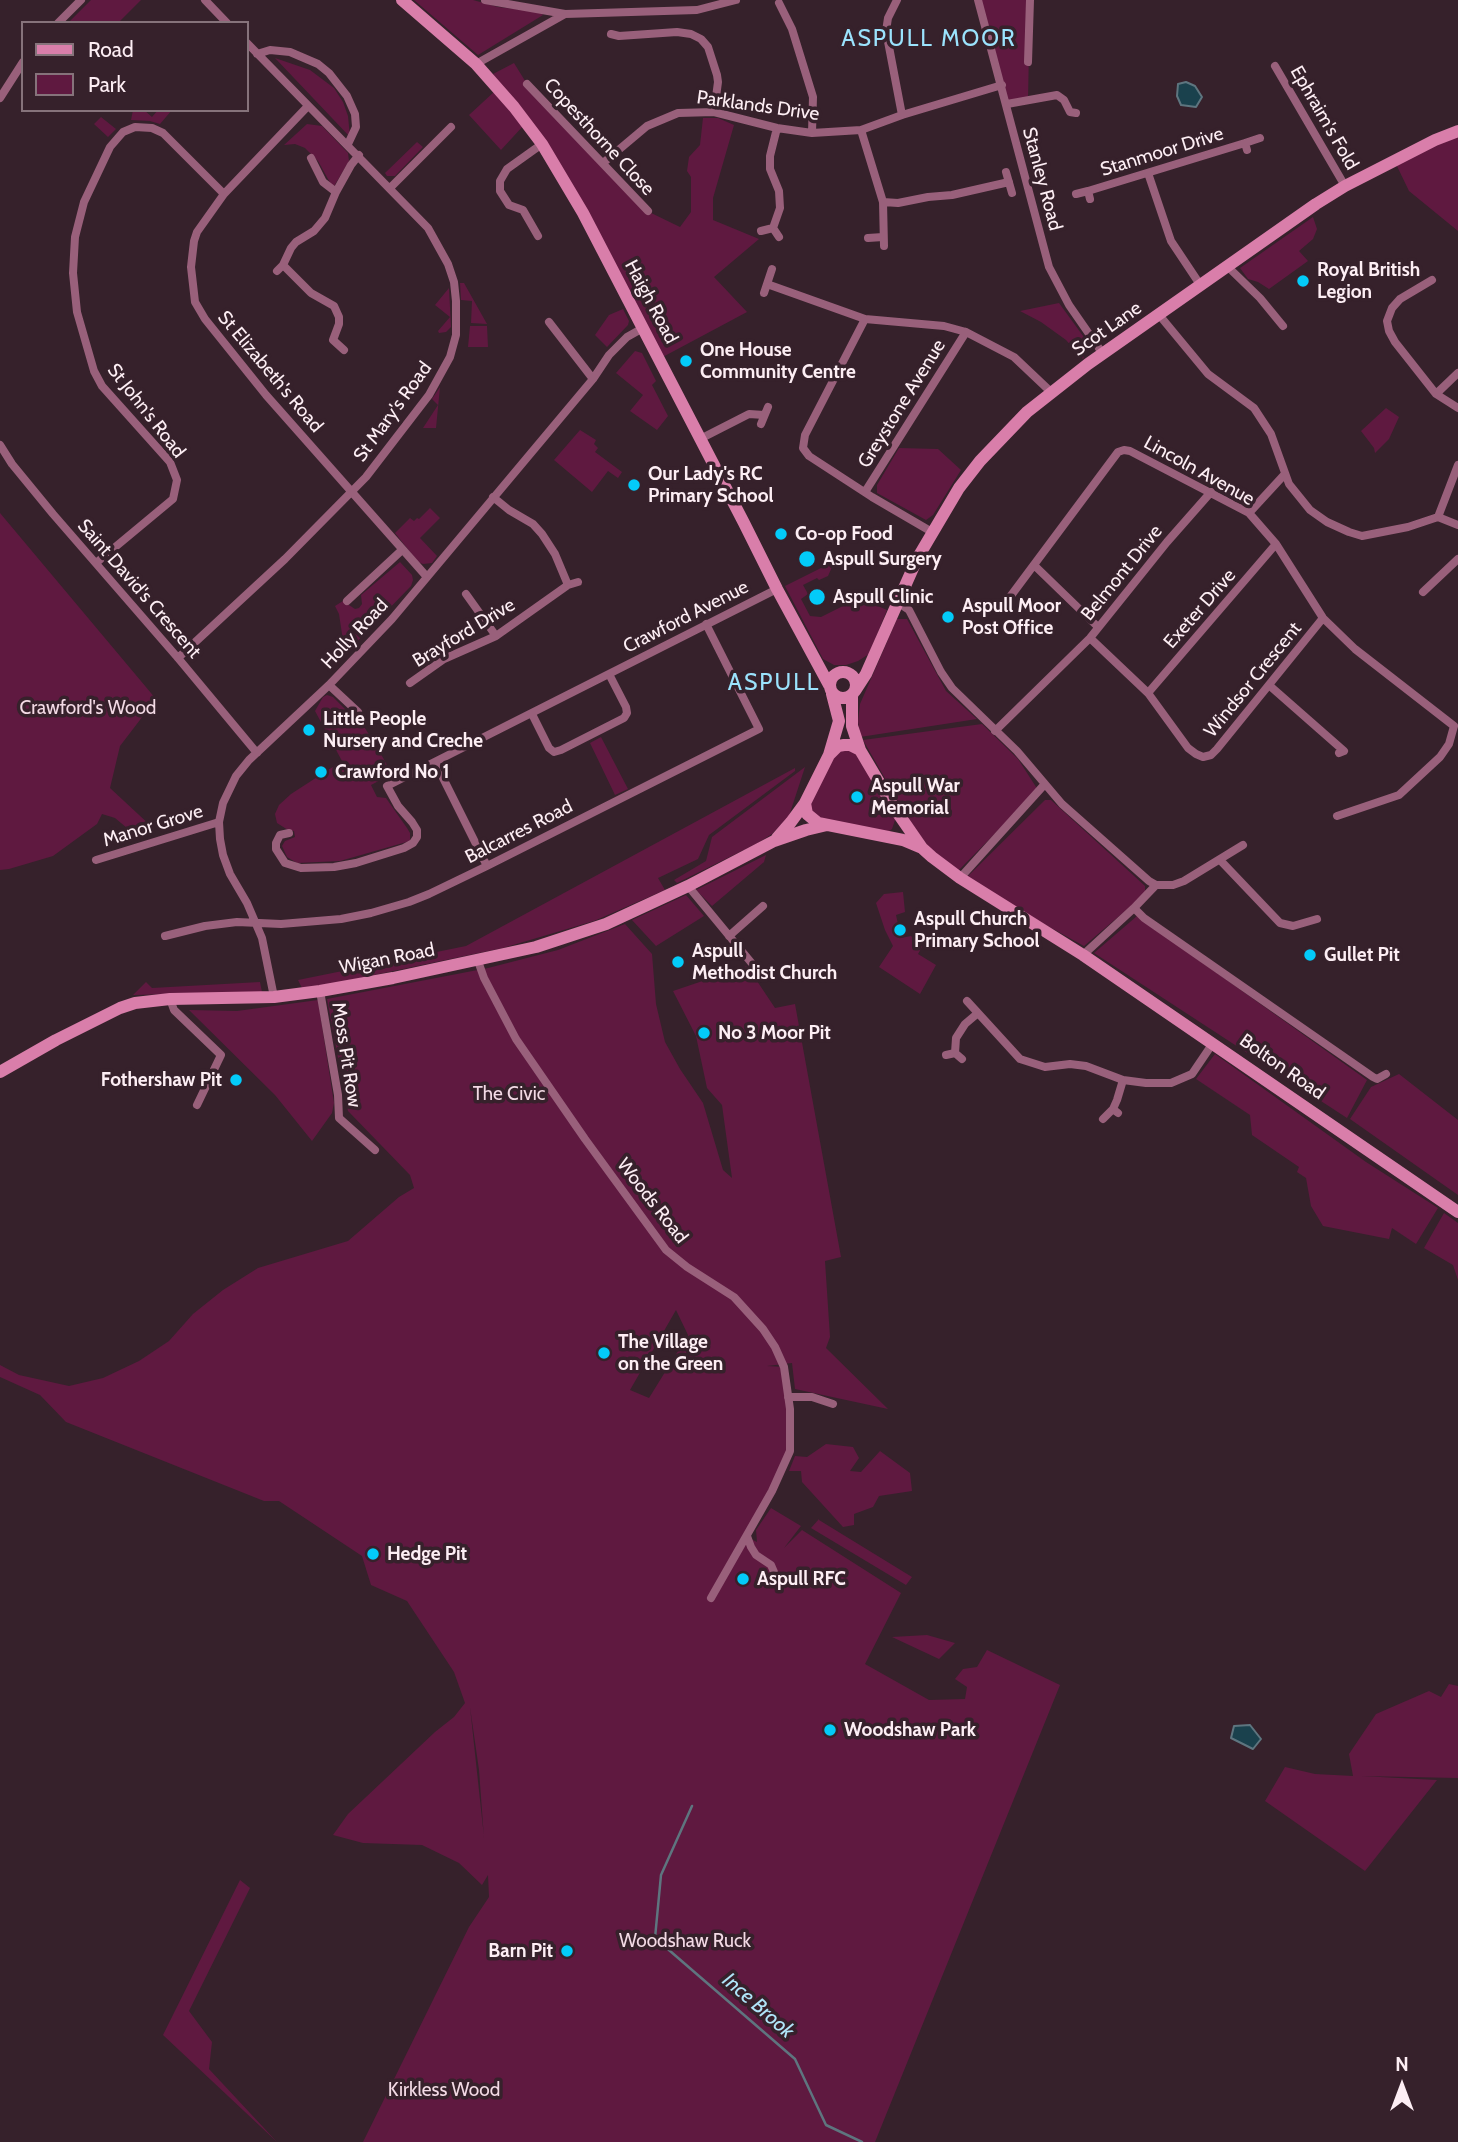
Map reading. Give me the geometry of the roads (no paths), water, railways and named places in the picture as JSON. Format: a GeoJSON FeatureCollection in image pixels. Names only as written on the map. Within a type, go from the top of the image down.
{"type":"FeatureCollection","features":[{"type":"Feature","properties":{"kind":"main road","name":"Haigh Road"},"geometry":{"type":"LineString","coordinates":[[402,0],[476,64],[542,144],[583,213],[831,689]]}},
{"type":"Feature","properties":{"kind":"main road","name":"Scot Lane"},"geometry":{"type":"LineString","coordinates":[[853,693],[863,681],[897,602],[932,532],[958,488],[1003,434],[1051,392],[1103,354],[1345,186],[1458,131]]}},
{"type":"Feature","properties":{"kind":"main road"},"geometry":{"type":"LineString","coordinates":[[815,660],[842,672],[855,679],[853,693],[844,698],[831,689],[832,677],[842,672],[859,666],[875,654]]}},
{"type":"Feature","properties":{"kind":"main road","name":"Wigan Road"},"geometry":{"type":"LineString","coordinates":[[774,841],[805,803],[829,755],[839,721],[831,689]]}},
{"type":"Feature","properties":{"kind":"main road","name":"Bolton Road"},"geometry":{"type":"LineString","coordinates":[[853,693],[852,726],[860,750],[922,848],[960,878],[1083,955],[1458,1212]]}},
{"type":"Feature","properties":{"kind":"main road"},"geometry":{"type":"LineString","coordinates":[[829,755],[832,750],[844,745],[860,750]]}},
{"type":"Feature","properties":{"kind":"main road"},"geometry":{"type":"LineString","coordinates":[[805,803],[810,818],[827,825]]}},
{"type":"Feature","properties":{"kind":"main road"},"geometry":{"type":"LineString","coordinates":[[881,835],[892,829],[896,817],[895,809]]}},
{"type":"Feature","properties":{"kind":"main road","name":"Bolton Road"},"geometry":{"type":"LineString","coordinates":[[827,825],[881,835],[922,848]]}},
{"type":"Feature","properties":{"kind":"main road","name":"Wigan Road"},"geometry":{"type":"LineString","coordinates":[[0,1072],[120,1008],[151,999],[274,997],[320,992],[537,947],[606,924],[688,886],[774,841],[827,825]]}},
{"type":"Feature","properties":{"kind":"street"},"geometry":{"type":"LineString","coordinates":[[60,21],[81,0]]}},
{"type":"Feature","properties":{"kind":"street"},"geometry":{"type":"LineString","coordinates":[[205,0],[225,21]]}},
{"type":"Feature","properties":{"kind":"street"},"geometry":{"type":"LineString","coordinates":[[485,0],[565,14],[697,10],[713,3],[736,0]]}},
{"type":"Feature","properties":{"kind":"street"},"geometry":{"type":"LineString","coordinates":[[897,0],[888,18],[886,31],[902,115]]}},
{"type":"Feature","properties":{"kind":"street","name":"Stanley Road"},"geometry":{"type":"LineString","coordinates":[[978,0],[1049,267],[1069,305],[1103,354]]}},
{"type":"Feature","properties":{"kind":"street"},"geometry":{"type":"LineString","coordinates":[[1027,62],[1030,0]]}},
{"type":"Feature","properties":{"kind":"street"},"geometry":{"type":"LineString","coordinates":[[779,4],[792,29],[813,97],[812,133]]}},
{"type":"Feature","properties":{"kind":"street"},"geometry":{"type":"LineString","coordinates":[[476,64],[565,14]]}},
{"type":"Feature","properties":{"kind":"street"},"geometry":{"type":"LineString","coordinates":[[617,38],[677,32],[701,39],[708,47],[717,75],[714,112]]}},
{"type":"Feature","properties":{"kind":"street","name":"St Mary's Road"},"geometry":{"type":"LineString","coordinates":[[178,658],[285,559],[351,493],[429,394],[450,357],[456,335],[456,290],[449,264],[428,228],[248,44]]}},
{"type":"Feature","properties":{"kind":"street"},"geometry":{"type":"LineString","coordinates":[[257,54],[270,50],[290,52],[318,64],[329,73],[355,114],[356,127],[348,144]]}},
{"type":"Feature","properties":{"kind":"street"},"geometry":{"type":"LineString","coordinates":[[0,98],[21,65]]}},
{"type":"Feature","properties":{"kind":"street","name":"Ephraim's Fold"},"geometry":{"type":"LineString","coordinates":[[1275,66],[1345,186]]}},
{"type":"Feature","properties":{"kind":"street","name":"Copesthorne Close"},"geometry":{"type":"LineString","coordinates":[[527,84],[648,211]]}},
{"type":"Feature","properties":{"kind":"street","name":"Parklands Drive"},"geometry":{"type":"LineString","coordinates":[[603,163],[647,126],[678,113],[714,112],[777,128],[812,133],[861,130],[1002,85]]}},
{"type":"Feature","properties":{"kind":"street"},"geometry":{"type":"LineString","coordinates":[[1007,104],[1057,94],[1064,100],[1070,112],[1076,113]]}},
{"type":"Feature","properties":{"kind":"street","name":"St Elizabeth's Road"},"geometry":{"type":"LineString","coordinates":[[308,106],[224,194],[208,215],[194,242],[192,281],[195,302],[205,319],[266,395],[427,577]]}},
{"type":"Feature","properties":{"kind":"street","name":"St John's Road"},"geometry":{"type":"LineString","coordinates":[[96,563],[173,499],[177,480],[170,462],[102,386],[94,371],[77,312],[73,273],[75,237],[84,202],[110,147],[123,132],[135,127],[152,128],[163,133],[224,194]]}},
{"type":"Feature","properties":{"kind":"street"},"geometry":{"type":"LineString","coordinates":[[390,188],[451,127]]}},
{"type":"Feature","properties":{"kind":"street"},"geometry":{"type":"LineString","coordinates":[[773,228],[780,208],[779,191],[770,169],[770,156],[777,128]]}},
{"type":"Feature","properties":{"kind":"street"},"geometry":{"type":"LineString","coordinates":[[861,130],[883,202],[884,242],[868,238]]}},
{"type":"Feature","properties":{"kind":"street","name":"Stanmoor Drive"},"geometry":{"type":"LineString","coordinates":[[1076,194],[1089,195],[1148,173],[1246,147],[1260,138]]}},
{"type":"Feature","properties":{"kind":"street"},"geometry":{"type":"LineString","coordinates":[[538,236],[523,210],[509,205],[499,196],[500,181],[507,169],[542,144]]}},
{"type":"Feature","properties":{"kind":"street"},"geometry":{"type":"LineString","coordinates":[[344,351],[333,340],[340,324],[337,311],[280,268],[296,242],[314,231],[325,218],[351,164],[359,155]]}},
{"type":"Feature","properties":{"kind":"street"},"geometry":{"type":"LineString","coordinates":[[311,158],[323,181],[336,192]]}},
{"type":"Feature","properties":{"kind":"street"},"geometry":{"type":"LineString","coordinates":[[1006,172],[1012,193]]}},
{"type":"Feature","properties":{"kind":"street"},"geometry":{"type":"LineString","coordinates":[[1148,173],[1171,241],[1200,286]]}},
{"type":"Feature","properties":{"kind":"street"},"geometry":{"type":"LineString","coordinates":[[883,202],[898,203],[952,195],[1009,182]]}},
{"type":"Feature","properties":{"kind":"street"},"geometry":{"type":"LineString","coordinates":[[761,231],[773,228]]}},
{"type":"Feature","properties":{"kind":"street"},"geometry":{"type":"LineString","coordinates":[[773,228],[779,237]]}},
{"type":"Feature","properties":{"kind":"street"},"geometry":{"type":"LineString","coordinates":[[1228,267],[1260,298],[1283,326]]}},
{"type":"Feature","properties":{"kind":"street"},"geometry":{"type":"LineString","coordinates":[[772,269],[765,289],[865,319],[944,326],[967,332],[1014,357],[1051,392]]}},
{"type":"Feature","properties":{"kind":"street"},"geometry":{"type":"LineString","coordinates":[[1432,280],[1400,299],[1392,308],[1387,321],[1389,331],[1436,394],[1458,408]]}},
{"type":"Feature","properties":{"kind":"street"},"geometry":{"type":"LineString","coordinates":[[1160,316],[1208,374],[1254,408],[1270,433],[1289,484],[1310,510],[1326,522],[1362,536],[1408,527],[1438,517],[1458,525]]}},
{"type":"Feature","properties":{"kind":"street"},"geometry":{"type":"LineString","coordinates":[[865,319],[805,435],[803,445],[809,456],[932,532]]}},
{"type":"Feature","properties":{"kind":"street"},"geometry":{"type":"LineString","coordinates":[[549,322],[593,379]]}},
{"type":"Feature","properties":{"kind":"street","name":"Holly Road"},"geometry":{"type":"LineString","coordinates":[[274,997],[256,921],[230,874],[223,855],[219,822],[223,803],[236,776],[392,619],[622,341],[643,328]]}},
{"type":"Feature","properties":{"kind":"street","name":"Greystone Avenue"},"geometry":{"type":"LineString","coordinates":[[865,492],[967,332]]}},
{"type":"Feature","properties":{"kind":"street"},"geometry":{"type":"LineString","coordinates":[[1436,394],[1458,373]]}},
{"type":"Feature","properties":{"kind":"street"},"geometry":{"type":"LineString","coordinates":[[700,439],[749,414],[764,415]]}},
{"type":"Feature","properties":{"kind":"street","name":"Saint David's Crescent"},"geometry":{"type":"LineString","coordinates":[[0,445],[12,464],[257,753]]}},
{"type":"Feature","properties":{"kind":"street","name":"Lincoln Avenue"},"geometry":{"type":"LineString","coordinates":[[1001,609],[1118,452],[1130,451],[1249,513],[1276,544],[1323,618],[1355,649],[1456,726]]}},
{"type":"Feature","properties":{"kind":"street"},"geometry":{"type":"LineString","coordinates":[[1438,517],[1458,465]]}},
{"type":"Feature","properties":{"kind":"street"},"geometry":{"type":"LineString","coordinates":[[1249,513],[1284,475]]}},
{"type":"Feature","properties":{"kind":"street","name":"Belmont Drive"},"geometry":{"type":"LineString","coordinates":[[995,732],[1090,638],[1211,492]]}},
{"type":"Feature","properties":{"kind":"street"},"geometry":{"type":"LineString","coordinates":[[493,497],[533,524],[542,534],[555,554],[568,585]]}},
{"type":"Feature","properties":{"kind":"street","name":"Exeter Drive"},"geometry":{"type":"LineString","coordinates":[[1148,693],[1276,544]]}},
{"type":"Feature","properties":{"kind":"street"},"geometry":{"type":"LineString","coordinates":[[347,601],[402,550]]}},
{"type":"Feature","properties":{"kind":"street"},"geometry":{"type":"LineString","coordinates":[[1423,592],[1458,558]]}},
{"type":"Feature","properties":{"kind":"street"},"geometry":{"type":"LineString","coordinates":[[1035,566],[1098,627]]}},
{"type":"Feature","properties":{"kind":"street","name":"Brayford Drive"},"geometry":{"type":"LineString","coordinates":[[410,683],[444,659],[496,636],[568,585],[578,582]]}},
{"type":"Feature","properties":{"kind":"street","name":"Crawford Avenue"},"geometry":{"type":"LineString","coordinates":[[282,832],[276,842],[279,856],[285,863],[301,868],[356,863],[404,848],[413,843],[417,831],[383,788],[777,589]]}},
{"type":"Feature","properties":{"kind":"street"},"geometry":{"type":"LineString","coordinates":[[467,594],[496,636]]}},
{"type":"Feature","properties":{"kind":"street"},"geometry":{"type":"LineString","coordinates":[[897,602],[909,610],[941,673],[952,688],[1017,751],[1044,785],[1149,881],[1168,885],[1179,883],[1243,845]]}},
{"type":"Feature","properties":{"kind":"street","name":"Windsor Crescent"},"geometry":{"type":"LineString","coordinates":[[1090,638],[1148,693],[1188,748],[1203,757],[1211,755],[1217,749],[1323,618]]}},
{"type":"Feature","properties":{"kind":"street","name":"Balcarres Road"},"geometry":{"type":"LineString","coordinates":[[165,936],[205,926],[256,921],[281,924],[311,922],[371,913],[429,894],[759,729],[706,624]]}},
{"type":"Feature","properties":{"kind":"street","name":"Crawford Avenue"},"geometry":{"type":"LineString","coordinates":[[532,713],[549,748],[554,752],[561,750],[624,718],[626,707],[609,674]]}},
{"type":"Feature","properties":{"kind":"street"},"geometry":{"type":"LineString","coordinates":[[329,685],[358,712]]}},
{"type":"Feature","properties":{"kind":"street"},"geometry":{"type":"LineString","coordinates":[[1270,686],[1344,751],[1339,753]]}},
{"type":"Feature","properties":{"kind":"street"},"geometry":{"type":"LineString","coordinates":[[1337,816],[1399,795],[1440,757],[1456,726]]}},
{"type":"Feature","properties":{"kind":"street"},"geometry":{"type":"LineString","coordinates":[[435,762],[487,866]]}},
{"type":"Feature","properties":{"kind":"street"},"geometry":{"type":"LineString","coordinates":[[960,878],[1044,785]]}},
{"type":"Feature","properties":{"kind":"street","name":"Manor Grove"},"geometry":{"type":"LineString","coordinates":[[96,860],[219,822]]}},
{"type":"Feature","properties":{"kind":"street"},"geometry":{"type":"LineString","coordinates":[[1220,860],[1280,923],[1293,926],[1317,919]]}},
{"type":"Feature","properties":{"kind":"street"},"geometry":{"type":"LineString","coordinates":[[1083,955],[1156,884]]}},
{"type":"Feature","properties":{"kind":"street"},"geometry":{"type":"LineString","coordinates":[[688,886],[759,972]]}},
{"type":"Feature","properties":{"kind":"street"},"geometry":{"type":"LineString","coordinates":[[730,936],[763,906]]}},
{"type":"Feature","properties":{"kind":"street"},"geometry":{"type":"LineString","coordinates":[[1134,908],[1144,918],[1373,1077],[1377,1079],[1386,1074]]}},
{"type":"Feature","properties":{"kind":"street","name":"Woods Road"},"geometry":{"type":"LineString","coordinates":[[478,961],[516,1039],[584,1139],[666,1250],[734,1297],[763,1329],[784,1367],[790,1451],[772,1491],[711,1598]]}},
{"type":"Feature","properties":{"kind":"street","name":"Moss Pit Row"},"geometry":{"type":"LineString","coordinates":[[320,992],[338,1095],[339,1118],[375,1150]]}},
{"type":"Feature","properties":{"kind":"street"},"geometry":{"type":"LineString","coordinates":[[170,999],[174,1010],[221,1055],[197,1105]]}},
{"type":"Feature","properties":{"kind":"street"},"geometry":{"type":"LineString","coordinates":[[967,1001],[1020,1059],[1045,1067],[1070,1064],[1086,1066],[1123,1080],[1160,1084],[1180,1081],[1192,1074],[1213,1043]]}},
{"type":"Feature","properties":{"kind":"street"},"geometry":{"type":"LineString","coordinates":[[962,1059],[950,1054],[965,1024],[978,1013]]}},
{"type":"Feature","properties":{"kind":"street"},"geometry":{"type":"LineString","coordinates":[[1103,1119],[1115,1111],[1123,1080]]}},
{"type":"Feature","properties":{"kind":"street"},"geometry":{"type":"LineString","coordinates":[[788,1397],[812,1397],[833,1404]]}},
{"type":"Feature","properties":{"kind":"street"},"geometry":{"type":"LineString","coordinates":[[747,1536],[756,1555],[771,1565],[774,1572]]}},
{"type":"Feature","properties":{"kind":"water"},"geometry":{"type":"Polygon","coordinates":[[[1186,82],[1195,86],[1202,97],[1196,107],[1181,105],[1177,96],[1178,84],[1186,82]]]}},
{"type":"Feature","properties":{"kind":"water"},"geometry":{"type":"Polygon","coordinates":[[[1250,1725],[1261,1739],[1253,1749],[1231,1738],[1234,1726],[1250,1725]]]}},
{"type":"Feature","properties":{"kind":"waterway","name":"Ince Brook"},"geometry":{"type":"LineString","coordinates":[[692,1806],[661,1875],[655,1938],[795,2059],[826,2125],[862,2142]]}},
{"type":"Feature","properties":{"kind":"place","name":"Royal British Legion"},"geometry":{"type":"Point","coordinates":[1303,281]}},
{"type":"Feature","properties":{"kind":"place","name":"One House Community Centre"},"geometry":{"type":"Point","coordinates":[686,361]}},
{"type":"Feature","properties":{"kind":"place","name":"Our Lady's RC Primary School"},"geometry":{"type":"Point","coordinates":[634,485]}},
{"type":"Feature","properties":{"kind":"place","name":"Co-op Food"},"geometry":{"type":"Point","coordinates":[781,534]}},
{"type":"Feature","properties":{"kind":"place","name":"Aspull Surgery"},"geometry":{"type":"Point","coordinates":[807,559]}},
{"type":"Feature","properties":{"kind":"place","name":"Aspull Clinic"},"geometry":{"type":"Point","coordinates":[817,597]}},
{"type":"Feature","properties":{"kind":"place","name":"Aspull Moor Post Office"},"geometry":{"type":"Point","coordinates":[948,617]}},
{"type":"Feature","properties":{"kind":"place","name":"Little People Nursery and Creche"},"geometry":{"type":"Point","coordinates":[309,730]}},
{"type":"Feature","properties":{"kind":"place","name":"Crawford No 1"},"geometry":{"type":"Point","coordinates":[321,772]}},
{"type":"Feature","properties":{"kind":"place","name":"Aspull War Memorial"},"geometry":{"type":"Point","coordinates":[857,797]}},
{"type":"Feature","properties":{"kind":"place","name":"Aspull Church Primary School"},"geometry":{"type":"Point","coordinates":[900,930]}},
{"type":"Feature","properties":{"kind":"place","name":"Gullet Pit"},"geometry":{"type":"Point","coordinates":[1310,955]}},
{"type":"Feature","properties":{"kind":"place","name":"Aspull Methodist Church"},"geometry":{"type":"Point","coordinates":[678,962]}},
{"type":"Feature","properties":{"kind":"place","name":"No 3 Moor Pit"},"geometry":{"type":"Point","coordinates":[704,1033]}},
{"type":"Feature","properties":{"kind":"place","name":"Fothershaw Pit"},"geometry":{"type":"Point","coordinates":[236,1080]}},
{"type":"Feature","properties":{"kind":"place","name":"The Village on the Green"},"geometry":{"type":"Point","coordinates":[604,1353]}},
{"type":"Feature","properties":{"kind":"place","name":"Hedge Pit"},"geometry":{"type":"Point","coordinates":[373,1554]}},
{"type":"Feature","properties":{"kind":"place","name":"Aspull RFC"},"geometry":{"type":"Point","coordinates":[743,1579]}},
{"type":"Feature","properties":{"kind":"place","name":"Woodshaw Park"},"geometry":{"type":"Point","coordinates":[830,1730]}},
{"type":"Feature","properties":{"kind":"place","name":"Barn Pit"},"geometry":{"type":"Point","coordinates":[567,1951]}},
{"type":"Feature","properties":{"kind":"district","name":"ASPULL MOOR"},"geometry":{"type":"Point","coordinates":[929,39]}},
{"type":"Feature","properties":{"kind":"district","name":"ASPULL"},"geometry":{"type":"Point","coordinates":[774,683]}},
{"type":"Feature","properties":{"kind":"park label","name":"Crawford's Wood"},"geometry":{"type":"Point","coordinates":[88,708]}},
{"type":"Feature","properties":{"kind":"park label","name":"The Civic"},"geometry":{"type":"Point","coordinates":[509,1094]}},
{"type":"Feature","properties":{"kind":"park label","name":"Woodshaw Ruck"},"geometry":{"type":"Point","coordinates":[685,1941]}},
{"type":"Feature","properties":{"kind":"park label","name":"Kirkless Wood"},"geometry":{"type":"Point","coordinates":[444,2090]}}]}
